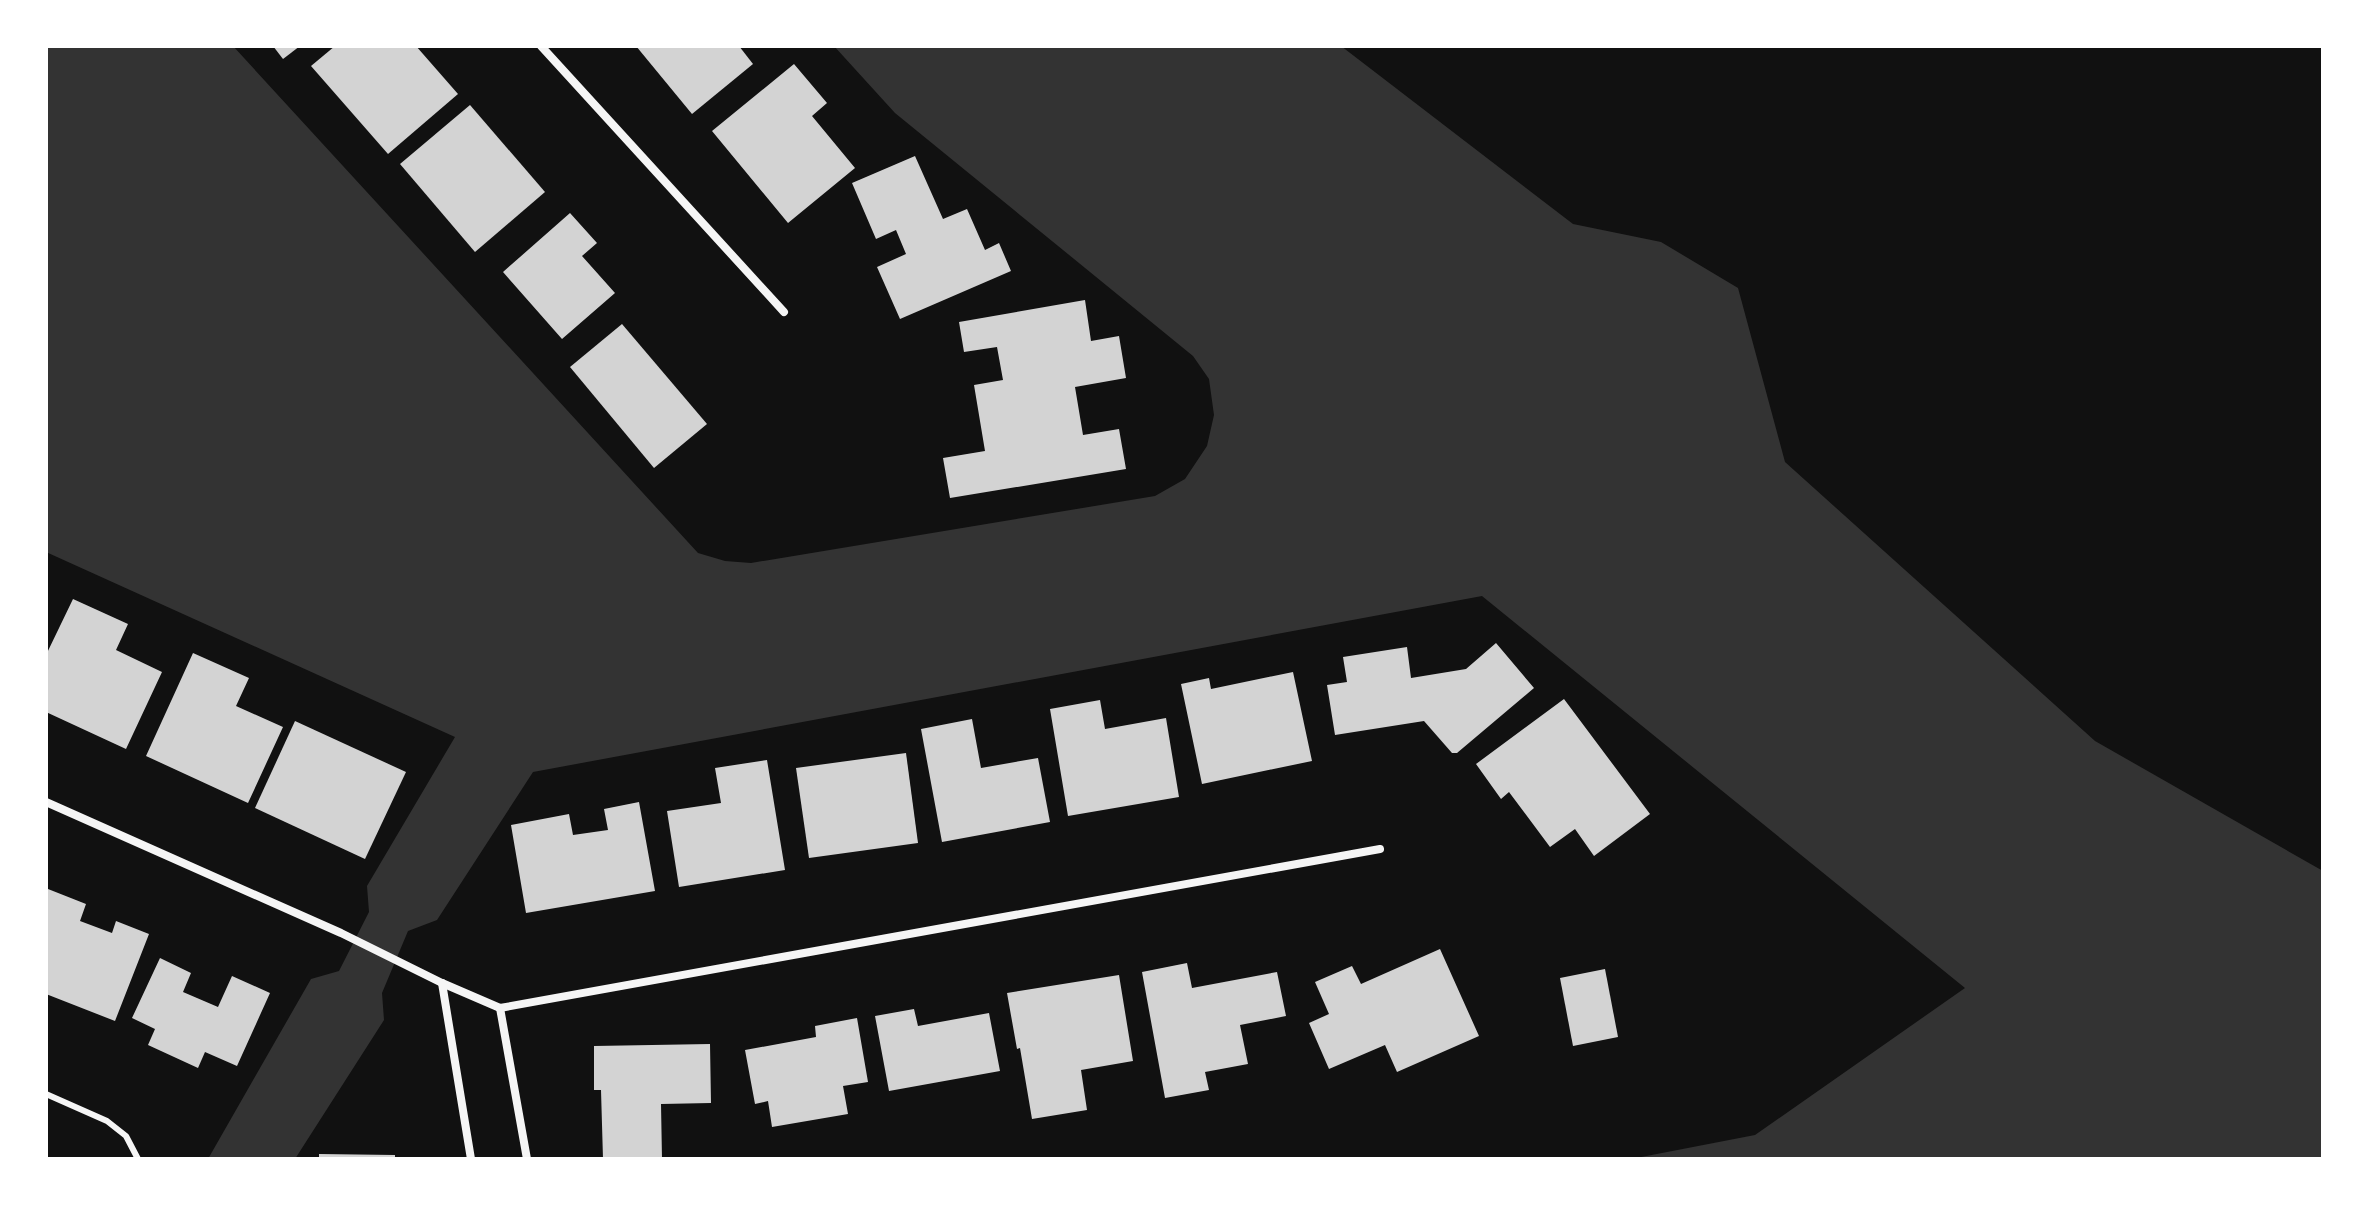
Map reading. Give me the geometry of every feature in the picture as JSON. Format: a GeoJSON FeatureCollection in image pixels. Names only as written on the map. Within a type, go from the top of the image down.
{"type":"FeatureCollection","features":[{"type":"Feature","properties":{"kind":"street"},"geometry":{"type":"LineString","coordinates":[[541,46],[784,312]]}},
{"type":"Feature","properties":{"kind":"street"},"geometry":{"type":"LineString","coordinates":[[46,802],[341,933],[500,1008],[1380,849]]}},
{"type":"Feature","properties":{"kind":"street"},"geometry":{"type":"LineString","coordinates":[[442,983],[471,1159]]}},
{"type":"Feature","properties":{"kind":"street"},"geometry":{"type":"LineString","coordinates":[[500,1008],[527,1159]]}},
{"type":"Feature","properties":{"kind":"lane"},"geometry":{"type":"LineString","coordinates":[[46,1094],[107,1121],[126,1136],[138,1159]]}},
{"type":"Feature","properties":{"kind":"shaded area"},"geometry":{"type":"Polygon","coordinates":[[[46,46],[233,46],[698,553],[725,561],[751,563],[1155,496],[1185,479],[1207,446],[1214,415],[1209,379],[1193,356],[895,113],[834,46],[1341,46],[1573,224],[1661,242],[1738,288],[1785,462],[2095,741],[2323,871],[2323,1159],[1631,1159],[1755,1135],[1965,988],[1482,596],[533,772],[437,920],[408,931],[382,993],[384,1020],[295,1159],[208,1159],[311,979],[339,971],[369,912],[367,886],[455,737],[46,552],[46,46]]]}},
{"type":"Feature","properties":{"kind":"building"},"geometry":{"type":"Polygon","coordinates":[[[273,46],[300,46],[283,59],[273,46]]]}},
{"type":"Feature","properties":{"kind":"building"},"geometry":{"type":"Polygon","coordinates":[[[335,46],[416,46],[458,94],[388,154],[311,66],[335,46]]]}},
{"type":"Feature","properties":{"kind":"building"},"geometry":{"type":"Polygon","coordinates":[[[636,46],[739,46],[753,64],[692,114],[636,46]]]}},
{"type":"Feature","properties":{"kind":"building"},"geometry":{"type":"Polygon","coordinates":[[[794,64],[827,103],[812,116],[855,168],[788,223],[712,131],[794,64]]]}},
{"type":"Feature","properties":{"kind":"building"},"geometry":{"type":"Polygon","coordinates":[[[470,105],[545,192],[475,252],[400,164],[470,105]]]}},
{"type":"Feature","properties":{"kind":"building"},"geometry":{"type":"Polygon","coordinates":[[[915,156],[943,219],[967,209],[985,250],[999,243],[1011,271],[900,319],[877,267],[906,254],[896,230],[876,239],[852,183],[915,156]]]}},
{"type":"Feature","properties":{"kind":"building"},"geometry":{"type":"Polygon","coordinates":[[[570,213],[597,243],[582,256],[615,293],[562,339],[503,272],[570,213]]]}},
{"type":"Feature","properties":{"kind":"building"},"geometry":{"type":"Polygon","coordinates":[[[1085,300],[1091,341],[1119,336],[1126,378],[1075,387],[1083,435],[1119,429],[1126,469],[950,498],[943,458],[985,451],[974,385],[1003,380],[997,347],[964,352],[959,322],[1085,300]]]}},
{"type":"Feature","properties":{"kind":"building"},"geometry":{"type":"Polygon","coordinates":[[[622,324],[707,424],[654,468],[570,367],[622,324]]]}},
{"type":"Feature","properties":{"kind":"building"},"geometry":{"type":"Polygon","coordinates":[[[73,599],[128,624],[116,650],[162,672],[126,749],[46,712],[46,655],[73,599]]]}},
{"type":"Feature","properties":{"kind":"building"},"geometry":{"type":"Polygon","coordinates":[[[1496,643],[1534,688],[1457,753],[1452,753],[1424,721],[1335,735],[1327,685],[1347,682],[1343,657],[1407,647],[1411,678],[1466,669],[1496,643]]]}},
{"type":"Feature","properties":{"kind":"building"},"geometry":{"type":"Polygon","coordinates":[[[193,653],[249,678],[236,706],[283,727],[248,803],[146,756],[193,653]]]}},
{"type":"Feature","properties":{"kind":"building"},"geometry":{"type":"Polygon","coordinates":[[[1293,672],[1312,761],[1202,784],[1181,684],[1209,678],[1211,689],[1293,672]]]}},
{"type":"Feature","properties":{"kind":"building"},"geometry":{"type":"Polygon","coordinates":[[[1564,699],[1650,814],[1594,856],[1575,829],[1550,847],[1509,792],[1501,799],[1476,764],[1564,699]]]}},
{"type":"Feature","properties":{"kind":"building"},"geometry":{"type":"Polygon","coordinates":[[[1100,700],[1105,729],[1166,718],[1179,797],[1068,816],[1050,709],[1100,700]]]}},
{"type":"Feature","properties":{"kind":"building"},"geometry":{"type":"Polygon","coordinates":[[[972,719],[981,768],[1038,758],[1050,822],[942,842],[921,729],[972,719]]]}},
{"type":"Feature","properties":{"kind":"building"},"geometry":{"type":"Polygon","coordinates":[[[295,721],[406,772],[365,859],[255,808],[295,721]]]}},
{"type":"Feature","properties":{"kind":"building"},"geometry":{"type":"Polygon","coordinates":[[[906,753],[918,843],[809,858],[796,768],[906,753]]]}},
{"type":"Feature","properties":{"kind":"building"},"geometry":{"type":"Polygon","coordinates":[[[767,760],[785,870],[679,887],[667,811],[721,803],[715,768],[767,760]]]}},
{"type":"Feature","properties":{"kind":"building"},"geometry":{"type":"Polygon","coordinates":[[[639,802],[655,891],[526,913],[511,825],[569,814],[573,835],[608,830],[604,809],[639,802]]]}},
{"type":"Feature","properties":{"kind":"building"},"geometry":{"type":"Polygon","coordinates":[[[48,889],[86,904],[80,921],[112,933],[116,921],[149,934],[115,1021],[46,994],[48,889]]]}},
{"type":"Feature","properties":{"kind":"building"},"geometry":{"type":"Polygon","coordinates":[[[1440,949],[1479,1036],[1397,1072],[1385,1045],[1329,1069],[1309,1023],[1329,1014],[1315,982],[1352,966],[1361,984],[1440,949]]]}},
{"type":"Feature","properties":{"kind":"building"},"geometry":{"type":"Polygon","coordinates":[[[160,958],[191,973],[183,992],[218,1007],[232,976],[270,993],[237,1066],[205,1052],[198,1068],[148,1045],[155,1029],[132,1018],[160,958]]]}},
{"type":"Feature","properties":{"kind":"building"},"geometry":{"type":"Polygon","coordinates":[[[1187,963],[1192,988],[1277,972],[1286,1016],[1240,1025],[1248,1064],[1205,1072],[1209,1090],[1165,1098],[1142,972],[1187,963]]]}},
{"type":"Feature","properties":{"kind":"building"},"geometry":{"type":"Polygon","coordinates":[[[1605,969],[1618,1037],[1573,1046],[1560,978],[1605,969]]]}},
{"type":"Feature","properties":{"kind":"building"},"geometry":{"type":"Polygon","coordinates":[[[1119,975],[1133,1061],[1081,1070],[1087,1110],[1032,1119],[1007,993],[1119,975]]]}},
{"type":"Feature","properties":{"kind":"building"},"geometry":{"type":"Polygon","coordinates":[[[914,1009],[918,1026],[989,1013],[1000,1071],[889,1091],[875,1016],[914,1009]]]}},
{"type":"Feature","properties":{"kind":"building"},"geometry":{"type":"Polygon","coordinates":[[[857,1018],[868,1082],[843,1086],[848,1114],[772,1127],[768,1101],[755,1104],[745,1050],[816,1037],[815,1026],[857,1018]]]}},
{"type":"Feature","properties":{"kind":"building"},"geometry":{"type":"Polygon","coordinates":[[[710,1044],[711,1103],[661,1104],[662,1159],[603,1159],[601,1090],[594,1090],[594,1046],[710,1044]]]}},
{"type":"Feature","properties":{"kind":"building"},"geometry":{"type":"Polygon","coordinates":[[[319,1154],[395,1155],[395,1159],[319,1159],[319,1154]]]}}]}
